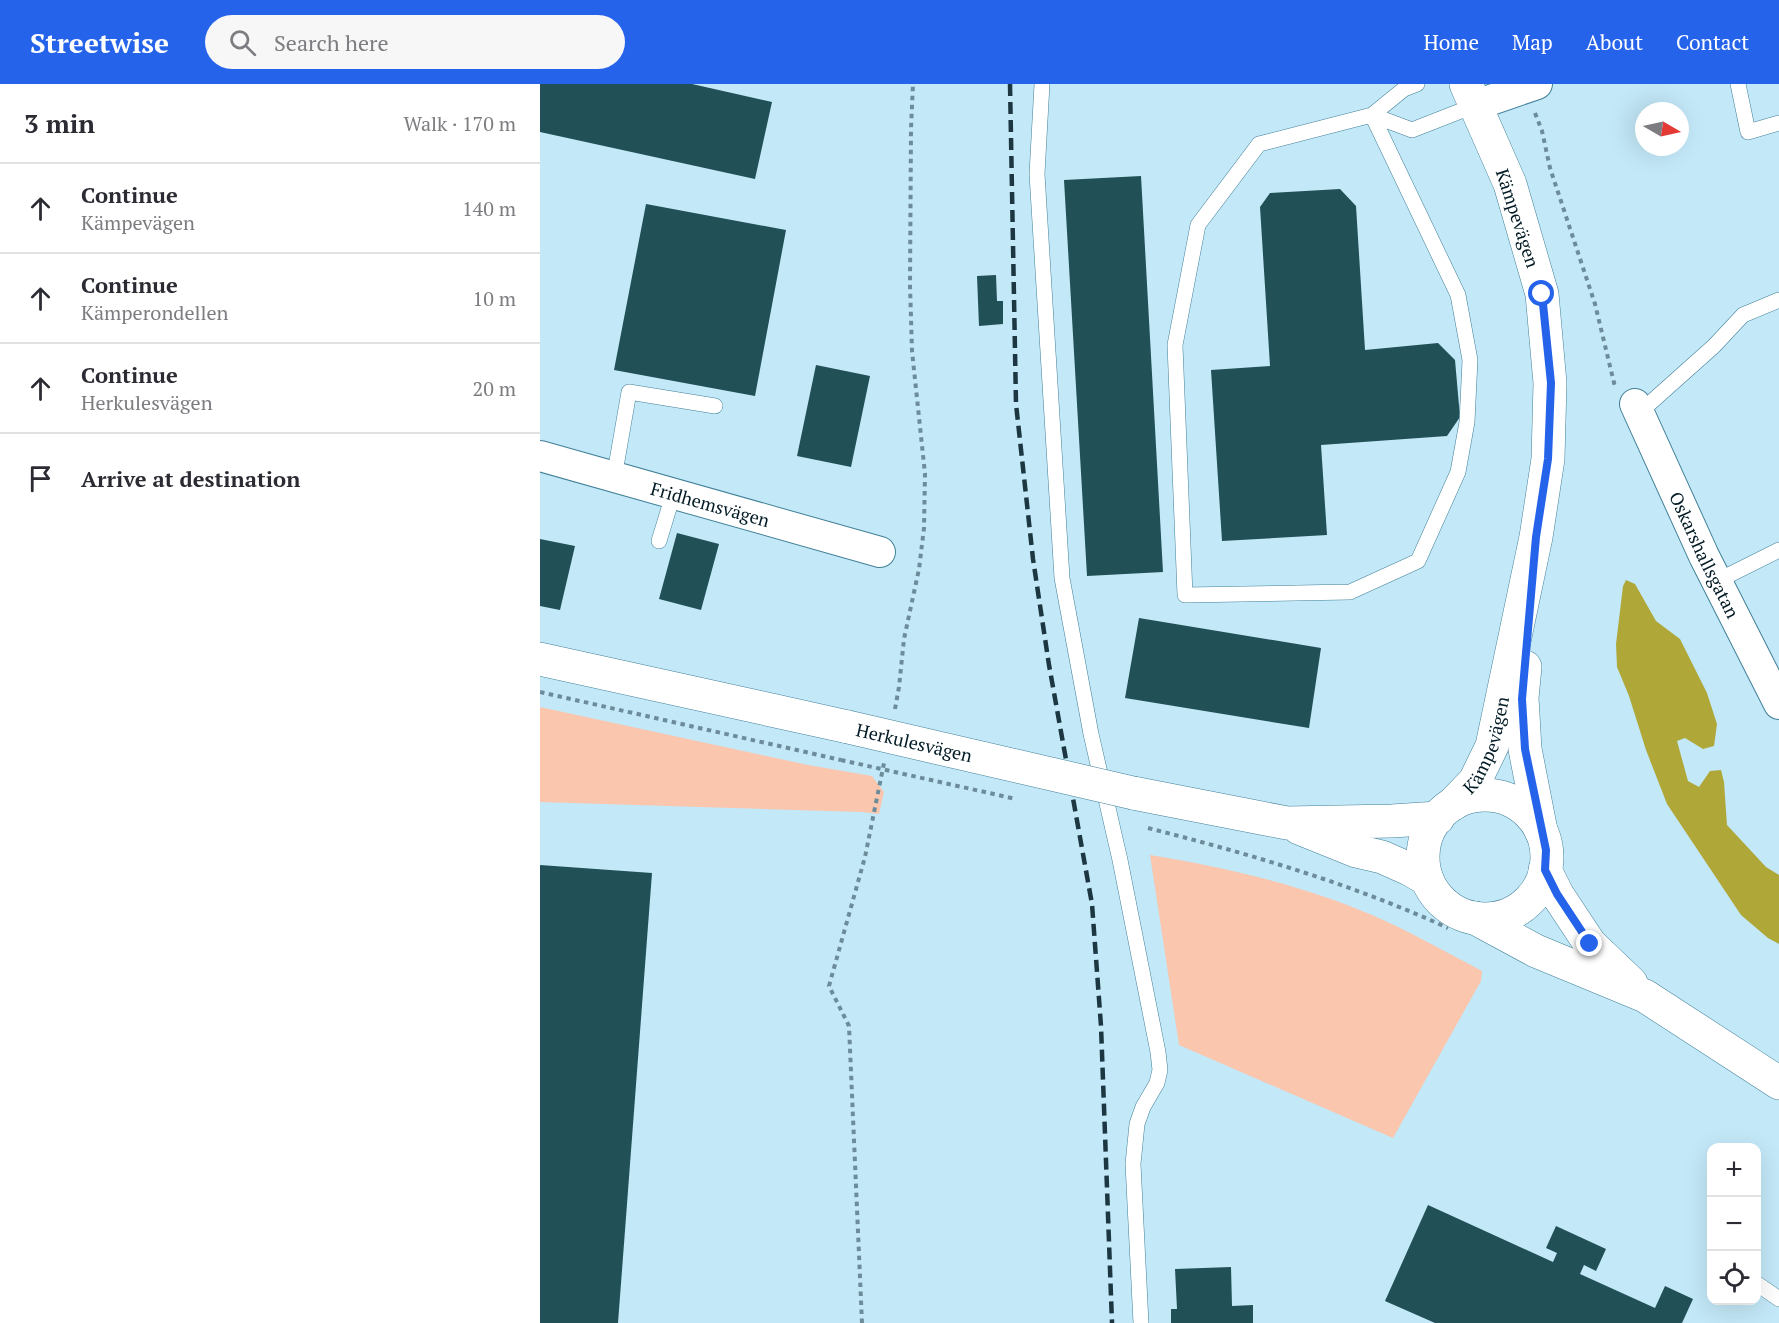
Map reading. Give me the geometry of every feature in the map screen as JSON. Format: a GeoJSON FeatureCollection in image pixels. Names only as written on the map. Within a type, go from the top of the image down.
{"type":"FeatureCollection","features":[{"type":"Feature","properties":{"kind":"main road","name":"Kämpevägen"},"geometry":{"type":"LineString","coordinates":[[1446,811],[1475,781],[1492,746],[1536,537],[1548,459],[1551,383],[1542,294],[1510,184],[1471,95]]}},
{"type":"Feature","properties":{"kind":"main road","name":"Kämpevägen"},"geometry":{"type":"LineString","coordinates":[[1536,537],[1522,699],[1525,749],[1541,831]]}},
{"type":"Feature","properties":{"kind":"main road","name":"Herkulesvägen"},"geometry":{"type":"LineString","coordinates":[[540,659],[1133,792],[1287,823],[1356,851],[1382,856],[1427,879]]}},
{"type":"Feature","properties":{"kind":"main road"},"geometry":{"type":"LineString","coordinates":[[1475,918],[1494,918],[1512,913],[1527,903],[1539,888],[1545,870],[1546,850],[1541,831],[1529,814],[1513,802],[1493,796],[1473,796],[1446,811],[1431,826],[1424,843],[1423,862],[1434,894],[1446,906],[1460,914],[1475,918],[1536,951],[1645,996]]}},
{"type":"Feature","properties":{"kind":"main road","name":"Herkulesvägen"},"geometry":{"type":"LineString","coordinates":[[1287,823],[1392,821],[1446,811]]}},
{"type":"Feature","properties":{"kind":"main road"},"geometry":{"type":"LineString","coordinates":[[1545,870],[1557,894],[1590,944],[1645,996],[1779,1083]]}},
{"type":"Feature","properties":{"kind":"street"},"geometry":{"type":"LineString","coordinates":[[1471,95],[1530,86]]}},
{"type":"Feature","properties":{"kind":"street","name":"Oskarshallsgatan"},"geometry":{"type":"LineString","coordinates":[[1637,408],[1717,581],[1779,704]]}},
{"type":"Feature","properties":{"kind":"street","name":"Fridhemsvägen"},"geometry":{"type":"LineString","coordinates":[[540,456],[880,552]]}},
{"type":"Feature","properties":{"kind":"lane"},"geometry":{"type":"LineString","coordinates":[[1042,84],[1037,174],[1062,578],[1091,734],[1120,860],[1160,1070],[1157,1083],[1143,1107],[1137,1124],[1133,1164],[1142,1323]]}},
{"type":"Feature","properties":{"kind":"lane"},"geometry":{"type":"LineString","coordinates":[[1372,115],[1458,296],[1470,360],[1467,422],[1458,472],[1418,561],[1350,592],[1185,595],[1175,345],[1198,225],[1259,144],[1372,115],[1404,89],[1417,84]]}},
{"type":"Feature","properties":{"kind":"lane"},"geometry":{"type":"LineString","coordinates":[[1738,84],[1748,132],[1779,123]]}},
{"type":"Feature","properties":{"kind":"lane"},"geometry":{"type":"LineString","coordinates":[[1372,115],[1412,130],[1471,95]]}},
{"type":"Feature","properties":{"kind":"lane"},"geometry":{"type":"LineString","coordinates":[[1637,408],[1714,346],[1743,315],[1779,300]]}},
{"type":"Feature","properties":{"kind":"lane"},"geometry":{"type":"LineString","coordinates":[[614,478],[629,392],[715,406]]}},
{"type":"Feature","properties":{"kind":"lane"},"geometry":{"type":"LineString","coordinates":[[659,541],[673,495]]}},
{"type":"Feature","properties":{"kind":"lane"},"geometry":{"type":"LineString","coordinates":[[1717,581],[1779,550]]}},
{"type":"Feature","properties":{"kind":"lane"},"geometry":{"type":"LineString","coordinates":[[1761,1286],[1779,1299]]}},
{"type":"Feature","properties":{"kind":"path"},"geometry":{"type":"LineString","coordinates":[[1530,86],[1550,168],[1595,304],[1617,393],[1637,408]]}},
{"type":"Feature","properties":{"kind":"path"},"geometry":{"type":"LineString","coordinates":[[540,692],[1023,800]]}},
{"type":"Feature","properties":{"kind":"shaded area"},"geometry":{"type":"Polygon","coordinates":[[[1626,580],[1635,584],[1656,621],[1680,639],[1707,693],[1717,724],[1714,746],[1703,749],[1685,738],[1677,741],[1688,781],[1699,787],[1710,771],[1721,770],[1727,825],[1766,867],[1779,875],[1779,944],[1768,938],[1741,915],[1667,804],[1617,667],[1616,644],[1623,586],[1626,580]]]}},
{"type":"Feature","properties":{"kind":"shaded area"},"geometry":{"type":"Polygon","coordinates":[[[540,707],[808,765],[872,776],[884,792],[879,814],[540,802],[540,707]]]}},
{"type":"Feature","properties":{"kind":"shaded area"},"geometry":{"type":"Polygon","coordinates":[[[1150,855],[1234,871],[1291,886],[1345,904],[1386,921],[1482,971],[1481,981],[1393,1138],[1179,1045],[1150,855]]]}},
{"type":"Feature","properties":{"kind":"building"},"geometry":{"type":"Polygon","coordinates":[[[540,84],[692,84],[772,102],[755,179],[540,132],[540,84]]]}},
{"type":"Feature","properties":{"kind":"building"},"geometry":{"type":"Polygon","coordinates":[[[1141,176],[1163,572],[1087,576],[1064,180],[1141,176]]]}},
{"type":"Feature","properties":{"kind":"building"},"geometry":{"type":"Polygon","coordinates":[[[1340,189],[1356,206],[1365,350],[1438,343],[1455,360],[1460,417],[1447,436],[1321,445],[1327,535],[1222,541],[1211,370],[1270,366],[1260,207],[1270,193],[1340,189]]]}},
{"type":"Feature","properties":{"kind":"building"},"geometry":{"type":"Polygon","coordinates":[[[646,204],[786,230],[755,396],[614,370],[646,204]]]}},
{"type":"Feature","properties":{"kind":"building"},"geometry":{"type":"Polygon","coordinates":[[[996,275],[997,301],[1003,301],[1003,324],[979,326],[977,276],[996,275]]]}},
{"type":"Feature","properties":{"kind":"building"},"geometry":{"type":"Polygon","coordinates":[[[816,365],[870,376],[851,467],[797,456],[816,365]]]}},
{"type":"Feature","properties":{"kind":"building"},"geometry":{"type":"Polygon","coordinates":[[[677,533],[719,544],[701,610],[659,599],[677,533]]]}},
{"type":"Feature","properties":{"kind":"building"},"geometry":{"type":"Polygon","coordinates":[[[540,539],[575,546],[560,610],[540,606],[540,539]]]}},
{"type":"Feature","properties":{"kind":"building"},"geometry":{"type":"Polygon","coordinates":[[[1139,618],[1321,648],[1309,728],[1125,698],[1139,618]]]}},
{"type":"Feature","properties":{"kind":"building"},"geometry":{"type":"Polygon","coordinates":[[[540,865],[652,873],[618,1323],[540,1323],[540,865]]]}},
{"type":"Feature","properties":{"kind":"building"},"geometry":{"type":"Polygon","coordinates":[[[1428,1205],[1553,1262],[1557,1253],[1546,1248],[1556,1226],[1606,1249],[1596,1271],[1584,1265],[1580,1274],[1655,1308],[1665,1286],[1693,1299],[1682,1323],[1435,1323],[1385,1301],[1428,1205]]]}},
{"type":"Feature","properties":{"kind":"building"},"geometry":{"type":"Polygon","coordinates":[[[1231,1267],[1232,1306],[1253,1305],[1253,1323],[1171,1323],[1171,1309],[1177,1309],[1175,1269],[1231,1267]]]}},
{"type":"Feature","properties":{"kind":"railway"},"geometry":{"type":"LineString","coordinates":[[1010,84],[1016,404],[1033,559],[1049,665],[1092,904],[1101,1026],[1112,1323]]}},
{"type":"Feature","properties":{"kind":"route"},"geometry":{"type":"LineString","coordinates":[[1542,294],[1551,383],[1548,459],[1536,537],[1522,699],[1525,749],[1546,850],[1545,870],[1574,922],[1590,944]]}}]}
